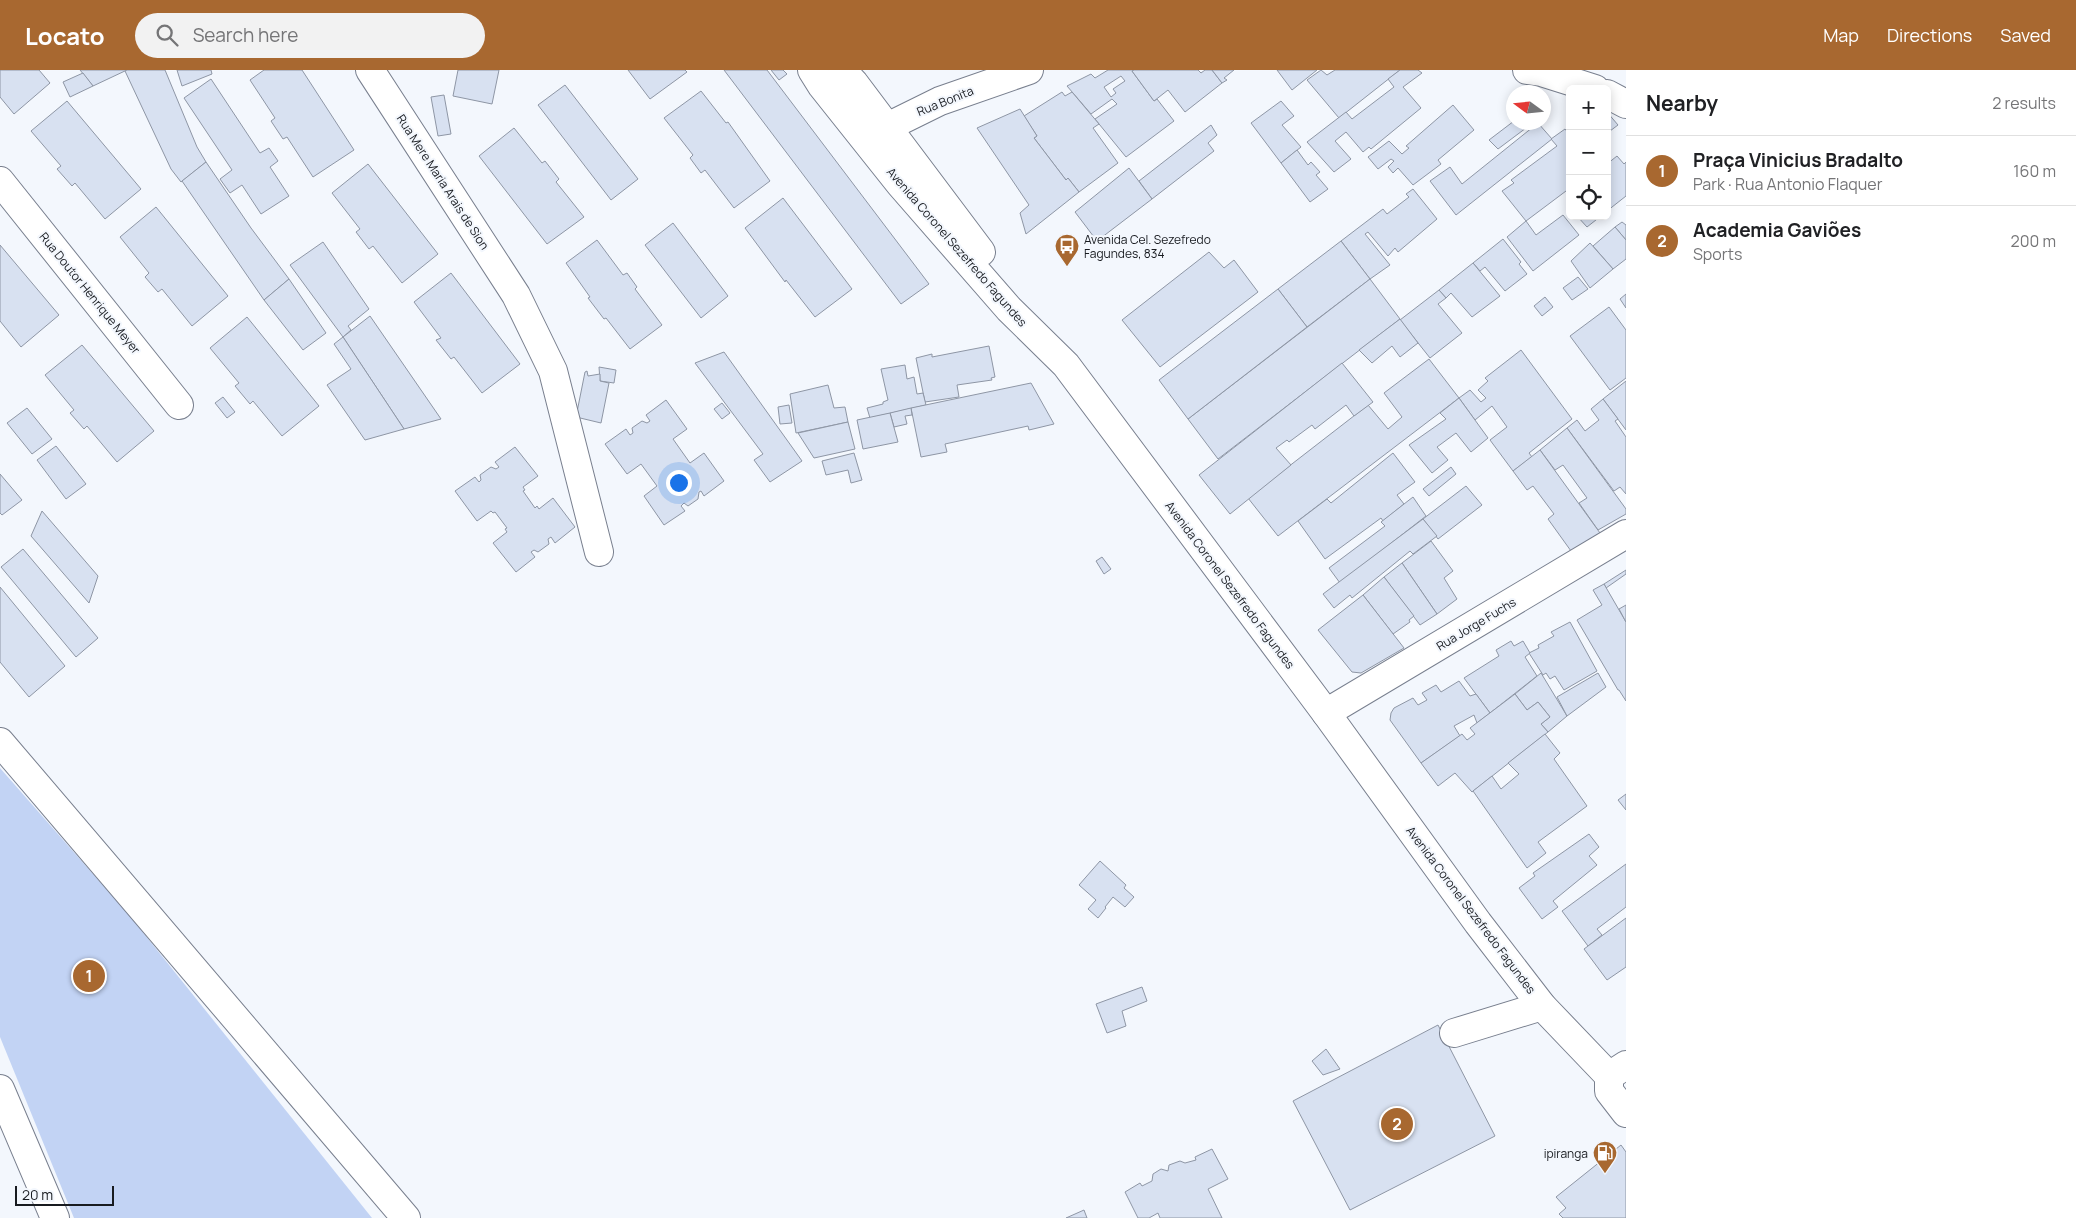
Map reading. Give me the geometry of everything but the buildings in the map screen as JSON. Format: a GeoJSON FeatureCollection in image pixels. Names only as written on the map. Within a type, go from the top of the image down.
{"type":"FeatureCollection","features":[{"type":"Feature","properties":{"kind":"street","name":"Rua Mere Maria Arais de Sion"},"geometry":{"type":"LineString","coordinates":[[370,70],[516,295],[552,371],[599,552]]}},
{"type":"Feature","properties":{"kind":"street"},"geometry":{"type":"LineString","coordinates":[[812,70],[822,86],[875,133]]}},
{"type":"Feature","properties":{"kind":"street"},"geometry":{"type":"LineString","coordinates":[[842,70],[854,83],[875,133]]}},
{"type":"Feature","properties":{"kind":"street","name":"Rua Bonita"},"geometry":{"type":"LineString","coordinates":[[875,133],[940,101],[1029,70]]}},
{"type":"Feature","properties":{"kind":"street"},"geometry":{"type":"LineString","coordinates":[[1527,70],[1541,72],[1582,85]]}},
{"type":"Feature","properties":{"kind":"street"},"geometry":{"type":"LineString","coordinates":[[1611,96],[1626,104]]}},
{"type":"Feature","properties":{"kind":"street","name":"Avenida Coronel Sezefredo Fagundes"},"geometry":{"type":"LineString","coordinates":[[875,133],[1066,365],[1326,713],[1478,923],[1542,1006],[1620,1074],[1609,1091],[1626,1112]]}},
{"type":"Feature","properties":{"kind":"street","name":"Rua Doutor Henrique Meyer"},"geometry":{"type":"LineString","coordinates":[[0,181],[179,405]]}},
{"type":"Feature","properties":{"kind":"street","name":"Rua Jorge Fuchs"},"geometry":{"type":"LineString","coordinates":[[1326,713],[1626,534]]}},
{"type":"Feature","properties":{"kind":"street"},"geometry":{"type":"LineString","coordinates":[[0,742],[406,1218]]}},
{"type":"Feature","properties":{"kind":"street"},"geometry":{"type":"LineString","coordinates":[[1454,1033],[1542,1006]]}},
{"type":"Feature","properties":{"kind":"street"},"geometry":{"type":"LineString","coordinates":[[0,1089],[55,1218]]}},
{"type":"Feature","properties":{"kind":"shaded area"},"geometry":{"type":"Polygon","coordinates":[[[0,768],[129,915],[372,1218],[74,1218],[0,1037],[0,768]]]}},
{"type":"Feature","properties":{"kind":"place","name":"Avenida Cel. Sezefredo Fagundes, 834"},"geometry":{"type":"Point","coordinates":[1067,267]}},
{"type":"Feature","properties":{"kind":"place","name":"Praça Vinicius Bradalto"},"geometry":{"type":"Point","coordinates":[89,976]}},
{"type":"Feature","properties":{"kind":"place","name":"Academia Gaviões"},"geometry":{"type":"Point","coordinates":[1397,1124]}},
{"type":"Feature","properties":{"kind":"place","name":"ipiranga"},"geometry":{"type":"Point","coordinates":[1605,1174]}}]}
